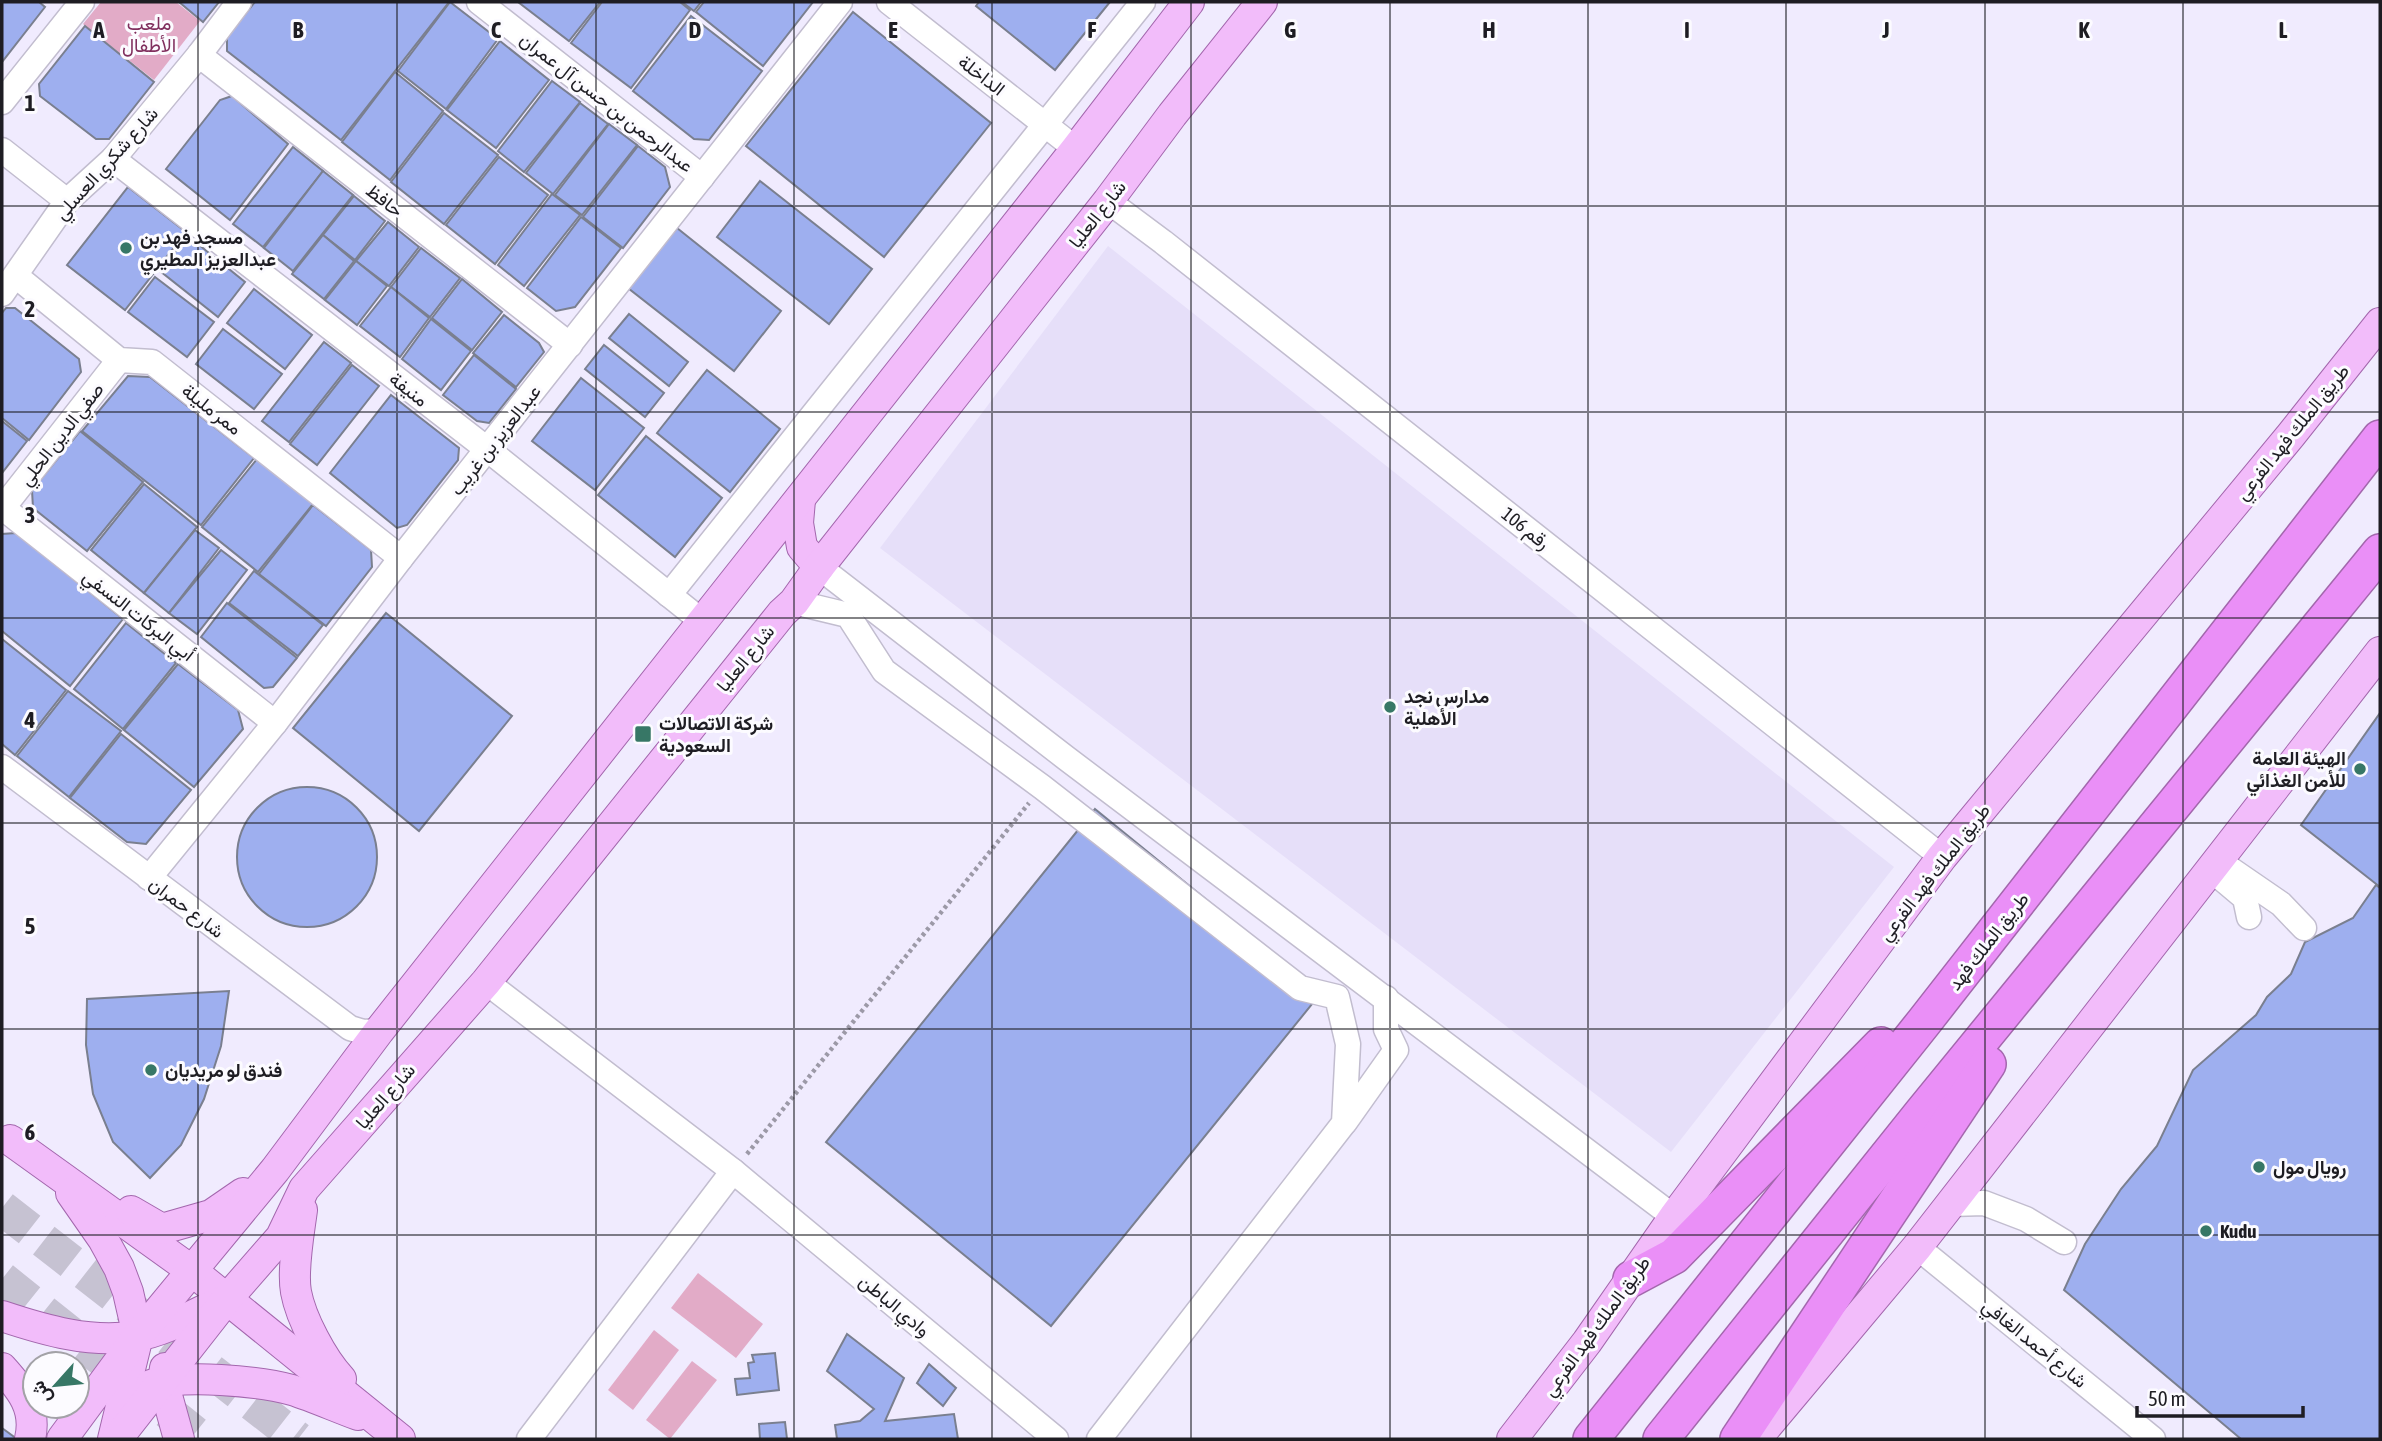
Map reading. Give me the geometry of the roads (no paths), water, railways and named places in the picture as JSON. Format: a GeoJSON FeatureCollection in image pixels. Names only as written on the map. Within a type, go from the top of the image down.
{"type":"FeatureCollection","features":[{"type":"Feature","properties":{"kind":"highway"},"geometry":{"type":"LineString","coordinates":[[2375,445],[2380,412]]}},
{"type":"Feature","properties":{"kind":"highway","name":"طريق الملك فهد"},"geometry":{"type":"LineString","coordinates":[[1591,1439],[1924,1022],[2375,445]]}},
{"type":"Feature","properties":{"kind":"highway"},"geometry":{"type":"LineString","coordinates":[[1661,1439],[1993,1026],[2380,552]]}},
{"type":"Feature","properties":{"kind":"highway"},"geometry":{"type":"LineString","coordinates":[[1631,1279],[1674,1256],[1883,1043],[1924,1022]]}},
{"type":"Feature","properties":{"kind":"highway"},"geometry":{"type":"LineString","coordinates":[[1738,1439],[1988,1065],[1993,1026]]}},
{"type":"Feature","properties":{"kind":"main road"},"geometry":{"type":"LineString","coordinates":[[69,1421],[275,1170],[379,1031],[800,500],[1189,2]]}},
{"type":"Feature","properties":{"kind":"main road","name":"شارع العليا"},"geometry":{"type":"LineString","coordinates":[[115,1439],[226,1300],[281,1237],[304,1189],[486,982],[782,613],[794,602],[819,566],[1262,2]]}},
{"type":"Feature","properties":{"kind":"main road","name":"طريق الملك فهد الفرعي"},"geometry":{"type":"LineString","coordinates":[[1512,1439],[1587,1342],[1674,1217],[1942,857],[2291,435],[2380,323]]}},
{"type":"Feature","properties":{"kind":"main road"},"geometry":{"type":"LineString","coordinates":[[800,500],[802,547],[819,566]]}},
{"type":"Feature","properties":{"kind":"main road"},"geometry":{"type":"LineString","coordinates":[[1756,1439],[1917,1247],[2380,652]]}},
{"type":"Feature","properties":{"kind":"main road"},"geometry":{"type":"LineString","coordinates":[[6,1137],[162,1229],[211,1215],[275,1170]]}},
{"type":"Feature","properties":{"kind":"main road"},"geometry":{"type":"LineString","coordinates":[[6,1137],[191,1270],[391,1431]]}},
{"type":"Feature","properties":{"kind":"main road"},"geometry":{"type":"LineString","coordinates":[[6,1137],[67,1188],[103,1239],[124,1280],[138,1336],[121,1396],[115,1439]]}},
{"type":"Feature","properties":{"kind":"main road"},"geometry":{"type":"LineString","coordinates":[[304,1189],[297,1248],[296,1292],[311,1332],[331,1368],[391,1431]]}},
{"type":"Feature","properties":{"kind":"main road"},"geometry":{"type":"LineString","coordinates":[[179,1439],[163,1381],[167,1350],[178,1321],[191,1270]]}},
{"type":"Feature","properties":{"kind":"main road"},"geometry":{"type":"LineString","coordinates":[[2,1316],[52,1331],[93,1337],[138,1336],[226,1300]]}},
{"type":"Feature","properties":{"kind":"main road"},"geometry":{"type":"LineString","coordinates":[[2,1351],[21,1368]]}},
{"type":"Feature","properties":{"kind":"main road"},"geometry":{"type":"LineString","coordinates":[[2,1368],[31,1408],[30,1439]]}},
{"type":"Feature","properties":{"kind":"main road"},"geometry":{"type":"LineString","coordinates":[[69,1421],[121,1396],[163,1381],[205,1380],[291,1390],[391,1431]]}},
{"type":"Feature","properties":{"kind":"main road"},"geometry":{"type":"LineString","coordinates":[[69,1421],[103,1439]]}},
{"type":"Feature","properties":{"kind":"street"},"geometry":{"type":"LineString","coordinates":[[2,102],[82,2]]}},
{"type":"Feature","properties":{"kind":"street","name":"شارع شكري العسلي"},"geometry":{"type":"LineString","coordinates":[[9,285],[67,201],[113,159],[239,2]]}},
{"type":"Feature","properties":{"kind":"street","name":"عبدالرحمن بن حسن آل عمران"},"geometry":{"type":"LineString","coordinates":[[479,2],[702,177]]}},
{"type":"Feature","properties":{"kind":"street","name":"عبدالعزيز بن غريب"},"geometry":{"type":"LineString","coordinates":[[149,878],[275,723],[401,558],[840,2]]}},
{"type":"Feature","properties":{"kind":"street","name":"الداخلة"},"geometry":{"type":"LineString","coordinates":[[889,2],[1076,149]]}},
{"type":"Feature","properties":{"kind":"street"},"geometry":{"type":"LineString","coordinates":[[669,595],[1143,2]]}},
{"type":"Feature","properties":{"kind":"street","name":"حافظ"},"geometry":{"type":"LineString","coordinates":[[199,55],[570,345]]}},
{"type":"Feature","properties":{"kind":"street"},"geometry":{"type":"LineString","coordinates":[[2,150],[67,201]]}},
{"type":"Feature","properties":{"kind":"street","name":"منيفة"},"geometry":{"type":"LineString","coordinates":[[113,159],[487,449],[703,622]]}},
{"type":"Feature","properties":{"kind":"street","name":"رقم 106"},"geometry":{"type":"LineString","coordinates":[[1108,201],[1942,857]]}},
{"type":"Feature","properties":{"kind":"street"},"geometry":{"type":"LineString","coordinates":[[9,285],[119,360]]}},
{"type":"Feature","properties":{"kind":"street","name":"صفي الدين الحلي"},"geometry":{"type":"LineString","coordinates":[[2,508],[119,360]]}},
{"type":"Feature","properties":{"kind":"street","name":"ممر مليلة"},"geometry":{"type":"LineString","coordinates":[[119,360],[152,362],[401,558]]}},
{"type":"Feature","properties":{"kind":"street","name":"أبي البركات النسفي"},"geometry":{"type":"LineString","coordinates":[[2,508],[275,723]]}},
{"type":"Feature","properties":{"kind":"street"},"geometry":{"type":"LineString","coordinates":[[819,566],[1077,766],[1674,1217]]}},
{"type":"Feature","properties":{"kind":"street"},"geometry":{"type":"LineString","coordinates":[[794,602],[848,615],[884,671],[1042,787],[1300,988],[1337,997],[1348,1044],[1345,1123]]}},
{"type":"Feature","properties":{"kind":"street","name":"شارع حمران"},"geometry":{"type":"LineString","coordinates":[[2,766],[350,1028],[363,1032],[379,1031]]}},
{"type":"Feature","properties":{"kind":"street"},"geometry":{"type":"LineString","coordinates":[[2214,864],[2245,898],[2249,917]]}},
{"type":"Feature","properties":{"kind":"street"},"geometry":{"type":"LineString","coordinates":[[2214,864],[2281,904],[2304,928]]}},
{"type":"Feature","properties":{"kind":"street","name":"وادي الباطن"},"geometry":{"type":"LineString","coordinates":[[486,982],[733,1171],[1056,1439]]}},
{"type":"Feature","properties":{"kind":"street"},"geometry":{"type":"LineString","coordinates":[[1099,1439],[1345,1123],[1396,1050],[1386,1029],[1387,998]]}},
{"type":"Feature","properties":{"kind":"street"},"geometry":{"type":"LineString","coordinates":[[529,1439],[733,1171]]}},
{"type":"Feature","properties":{"kind":"street"},"geometry":{"type":"LineString","coordinates":[[1951,1204],[1984,1203],[2026,1219],[2064,1242]]}},
{"type":"Feature","properties":{"kind":"street","name":"شارع أحمد الغافي"},"geometry":{"type":"LineString","coordinates":[[1917,1247],[2153,1439]]}},
{"type":"Feature","properties":{"kind":"tunnel"},"geometry":{"type":"LineString","coordinates":[[2,1208],[298,1439]]}},
{"type":"Feature","properties":{"kind":"tunnel"},"geometry":{"type":"LineString","coordinates":[[2,1279],[202,1439]]}},
{"type":"Feature","properties":{"kind":"place","name":"مسجد فهد بن عبدالعزيز المطيري"},"geometry":{"type":"Point","coordinates":[126,248]}},
{"type":"Feature","properties":{"kind":"place","name":"مدارس نجد الأهلية"},"geometry":{"type":"Point","coordinates":[1390,707]}},
{"type":"Feature","properties":{"kind":"place","name":"شركة الاتصالات السعودية"},"geometry":{"type":"Point","coordinates":[643,734]}},
{"type":"Feature","properties":{"kind":"place","name":"الهيئة العامة للأمن الغذائي"},"geometry":{"type":"Point","coordinates":[2360,769]}},
{"type":"Feature","properties":{"kind":"place","name":"فندق لو مريديان"},"geometry":{"type":"Point","coordinates":[151,1070]}},
{"type":"Feature","properties":{"kind":"place","name":"رويال مول"},"geometry":{"type":"Point","coordinates":[2259,1167]}},
{"type":"Feature","properties":{"kind":"place","name":"Kudu"},"geometry":{"type":"Point","coordinates":[2206,1231]}},
{"type":"Feature","properties":{"kind":"park label","name":"ملعب الأطفال"},"geometry":{"type":"Point","coordinates":[149,34]}}]}
